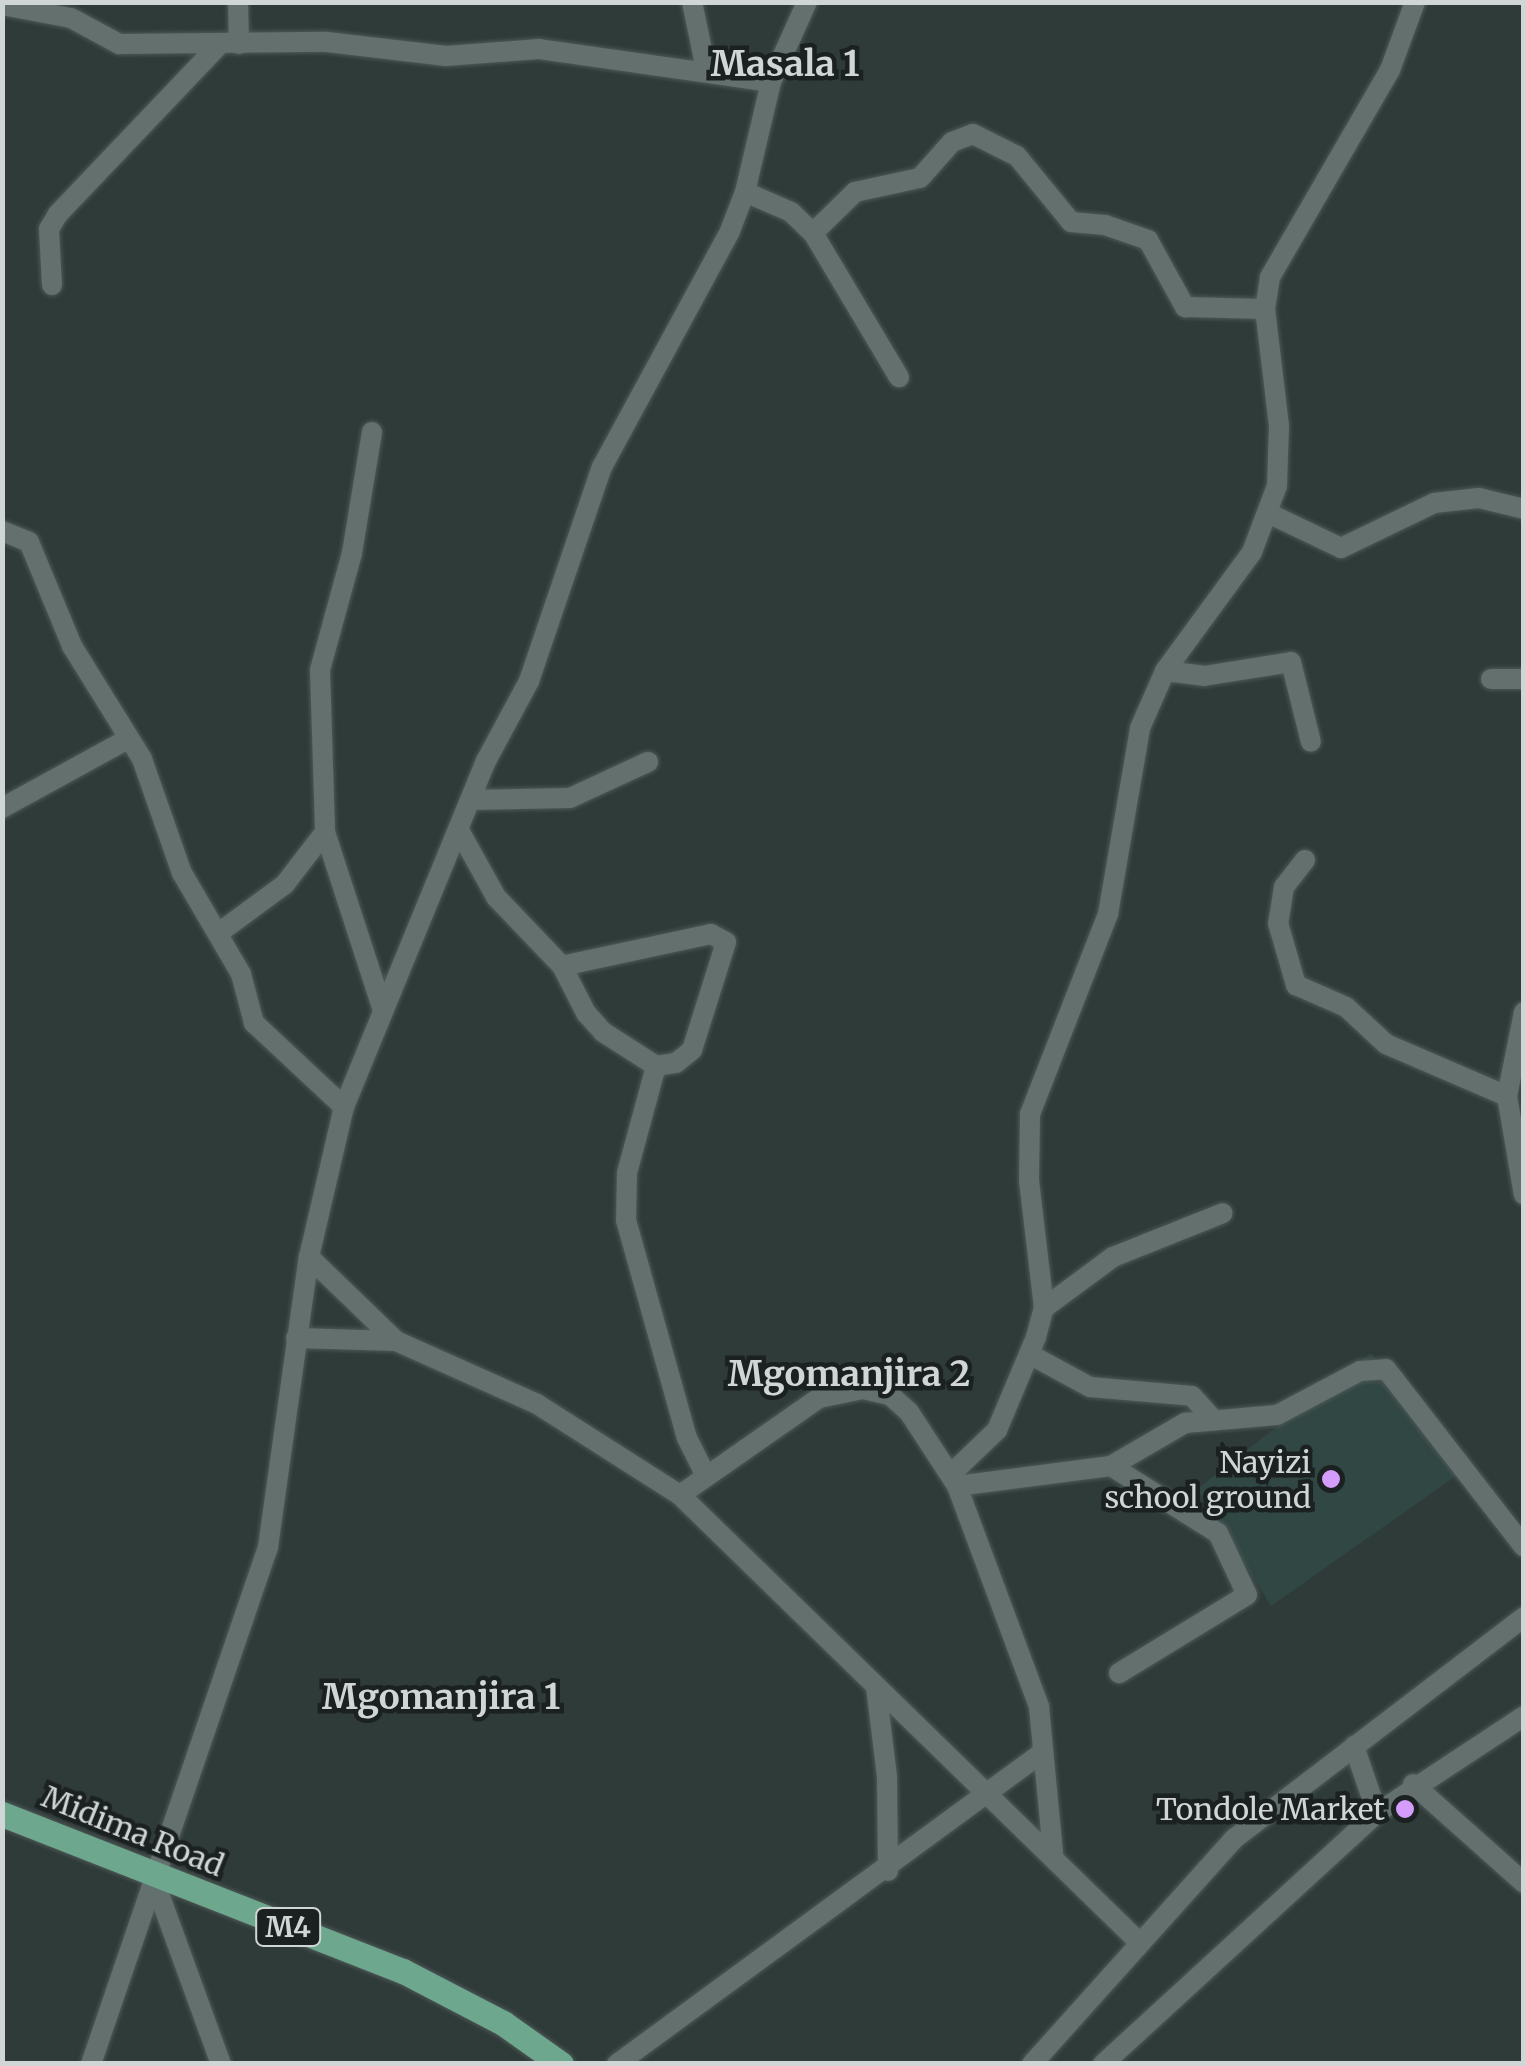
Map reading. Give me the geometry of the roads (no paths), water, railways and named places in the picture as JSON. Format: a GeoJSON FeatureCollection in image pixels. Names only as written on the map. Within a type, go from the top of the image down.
{"type":"FeatureCollection","features":[{"type":"Feature","properties":{"kind":"main road","name":"Midima Road"},"geometry":{"type":"LineString","coordinates":[[2,1814],[155,1878],[402,1970],[503,2023],[562,2064]]}},
{"type":"Feature","properties":{"kind":"street"},"geometry":{"type":"LineString","coordinates":[[52,286],[49,229],[58,214],[228,45],[238,2]]}},
{"type":"Feature","properties":{"kind":"street"},"geometry":{"type":"LineString","coordinates":[[692,2],[706,70]]}},
{"type":"Feature","properties":{"kind":"street"},"geometry":{"type":"LineString","coordinates":[[92,2064],[268,1547],[309,1258],[344,1107],[470,800],[544,646],[602,467],[746,192],[771,82],[806,2]]}},
{"type":"Feature","properties":{"kind":"street"},"geometry":{"type":"LineString","coordinates":[[954,1480],[997,1430],[1031,1355],[1044,1308],[1029,1180],[1030,1114],[1095,956],[1140,728],[1164,671],[1234,582],[1268,513],[1281,460],[1264,309],[1270,276],[1390,70],[1415,2]]}},
{"type":"Feature","properties":{"kind":"street"},"geometry":{"type":"LineString","coordinates":[[2,5],[70,18],[119,44],[372,44],[446,56],[539,48],[771,82]]}},
{"type":"Feature","properties":{"kind":"street"},"geometry":{"type":"LineString","coordinates":[[814,233],[855,192],[920,178],[952,142],[973,134],[1017,156],[1071,222],[1105,225],[1148,240],[1185,307],[1264,309]]}},
{"type":"Feature","properties":{"kind":"street"},"geometry":{"type":"LineString","coordinates":[[746,192],[791,212],[814,233],[900,377]]}},
{"type":"Feature","properties":{"kind":"street"},"geometry":{"type":"LineString","coordinates":[[372,432],[345,582],[322,646],[326,832],[383,1010]]}},
{"type":"Feature","properties":{"kind":"street"},"geometry":{"type":"LineString","coordinates":[[1268,513],[1341,548],[1434,503],[1494,499],[1524,509]]}},
{"type":"Feature","properties":{"kind":"street"},"geometry":{"type":"LineString","coordinates":[[2,531],[29,542],[72,646],[151,779],[191,890],[220,932],[264,1038],[344,1107]]}},
{"type":"Feature","properties":{"kind":"street"},"geometry":{"type":"LineString","coordinates":[[1164,671],[1204,676],[1290,662],[1311,742]]}},
{"type":"Feature","properties":{"kind":"street"},"geometry":{"type":"LineString","coordinates":[[1491,679],[1524,679]]}},
{"type":"Feature","properties":{"kind":"street"},"geometry":{"type":"LineString","coordinates":[[2,808],[128,739]]}},
{"type":"Feature","properties":{"kind":"street"},"geometry":{"type":"LineString","coordinates":[[470,800],[570,798],[648,762]]}},
{"type":"Feature","properties":{"kind":"street"},"geometry":{"type":"LineString","coordinates":[[220,932],[284,884],[326,832]]}},
{"type":"Feature","properties":{"kind":"street"},"geometry":{"type":"LineString","coordinates":[[460,832],[496,897],[562,966],[602,1032],[656,1066],[686,1057],[699,1037],[726,949],[724,936],[562,966]]}},
{"type":"Feature","properties":{"kind":"street"},"geometry":{"type":"LineString","coordinates":[[1304,860],[1284,886],[1278,923],[1296,985],[1346,1006],[1386,1044],[1507,1096]]}},
{"type":"Feature","properties":{"kind":"street"},"geometry":{"type":"LineString","coordinates":[[1524,1012],[1507,1096],[1524,1195]]}},
{"type":"Feature","properties":{"kind":"street"},"geometry":{"type":"LineString","coordinates":[[656,1066],[627,1174],[626,1220],[687,1438],[705,1474]]}},
{"type":"Feature","properties":{"kind":"street"},"geometry":{"type":"LineString","coordinates":[[1044,1308],[1114,1257],[1222,1213]]}},
{"type":"Feature","properties":{"kind":"street"},"geometry":{"type":"LineString","coordinates":[[309,1258],[396,1342],[537,1404],[680,1494],[988,1795],[1054,1852],[1138,1941]]}},
{"type":"Feature","properties":{"kind":"street"},"geometry":{"type":"LineString","coordinates":[[296,1338],[396,1342]]}},
{"type":"Feature","properties":{"kind":"street"},"geometry":{"type":"LineString","coordinates":[[1031,1355],[1090,1387],[1192,1396],[1210,1416]]}},
{"type":"Feature","properties":{"kind":"street"},"geometry":{"type":"LineString","coordinates":[[954,1480],[1110,1466],[1167,1430],[1210,1416],[1276,1415],[1360,1370],[1386,1370],[1524,1547]]}},
{"type":"Feature","properties":{"kind":"street"},"geometry":{"type":"LineString","coordinates":[[680,1494],[804,1404],[864,1389],[890,1395],[909,1412],[954,1480],[1039,1708],[1054,1852]]}},
{"type":"Feature","properties":{"kind":"street"},"geometry":{"type":"LineString","coordinates":[[1110,1466],[1218,1534],[1247,1595],[1119,1673]]}},
{"type":"Feature","properties":{"kind":"street"},"geometry":{"type":"LineString","coordinates":[[1032,2064],[1138,1941],[1235,1838],[1524,1617]]}},
{"type":"Feature","properties":{"kind":"street"},"geometry":{"type":"LineString","coordinates":[[876,1687],[888,1777],[888,1871]]}},
{"type":"Feature","properties":{"kind":"street"},"geometry":{"type":"LineString","coordinates":[[1103,2064],[1377,1813],[1413,1784],[1524,1716]]}},
{"type":"Feature","properties":{"kind":"street"},"geometry":{"type":"LineString","coordinates":[[1354,1746],[1377,1813]]}},
{"type":"Feature","properties":{"kind":"street"},"geometry":{"type":"LineString","coordinates":[[617,2064],[888,1871],[1044,1752]]}},
{"type":"Feature","properties":{"kind":"street"},"geometry":{"type":"LineString","coordinates":[[1413,1784],[1524,1883]]}},
{"type":"Feature","properties":{"kind":"street"},"geometry":{"type":"LineString","coordinates":[[155,1878],[221,2064]]}},
{"type":"Feature","properties":{"kind":"place","name":"Nayizi school ground"},"geometry":{"type":"Point","coordinates":[1331,1479]}},
{"type":"Feature","properties":{"kind":"place","name":"Tondole Market"},"geometry":{"type":"Point","coordinates":[1405,1809]}},
{"type":"Feature","properties":{"kind":"district","name":"Masala 1"},"geometry":{"type":"Point","coordinates":[785,64]}},
{"type":"Feature","properties":{"kind":"district","name":"Mgomanjira 2"},"geometry":{"type":"Point","coordinates":[849,1374]}},
{"type":"Feature","properties":{"kind":"district","name":"Mgomanjira 1"},"geometry":{"type":"Point","coordinates":[441,1697]}}]}
